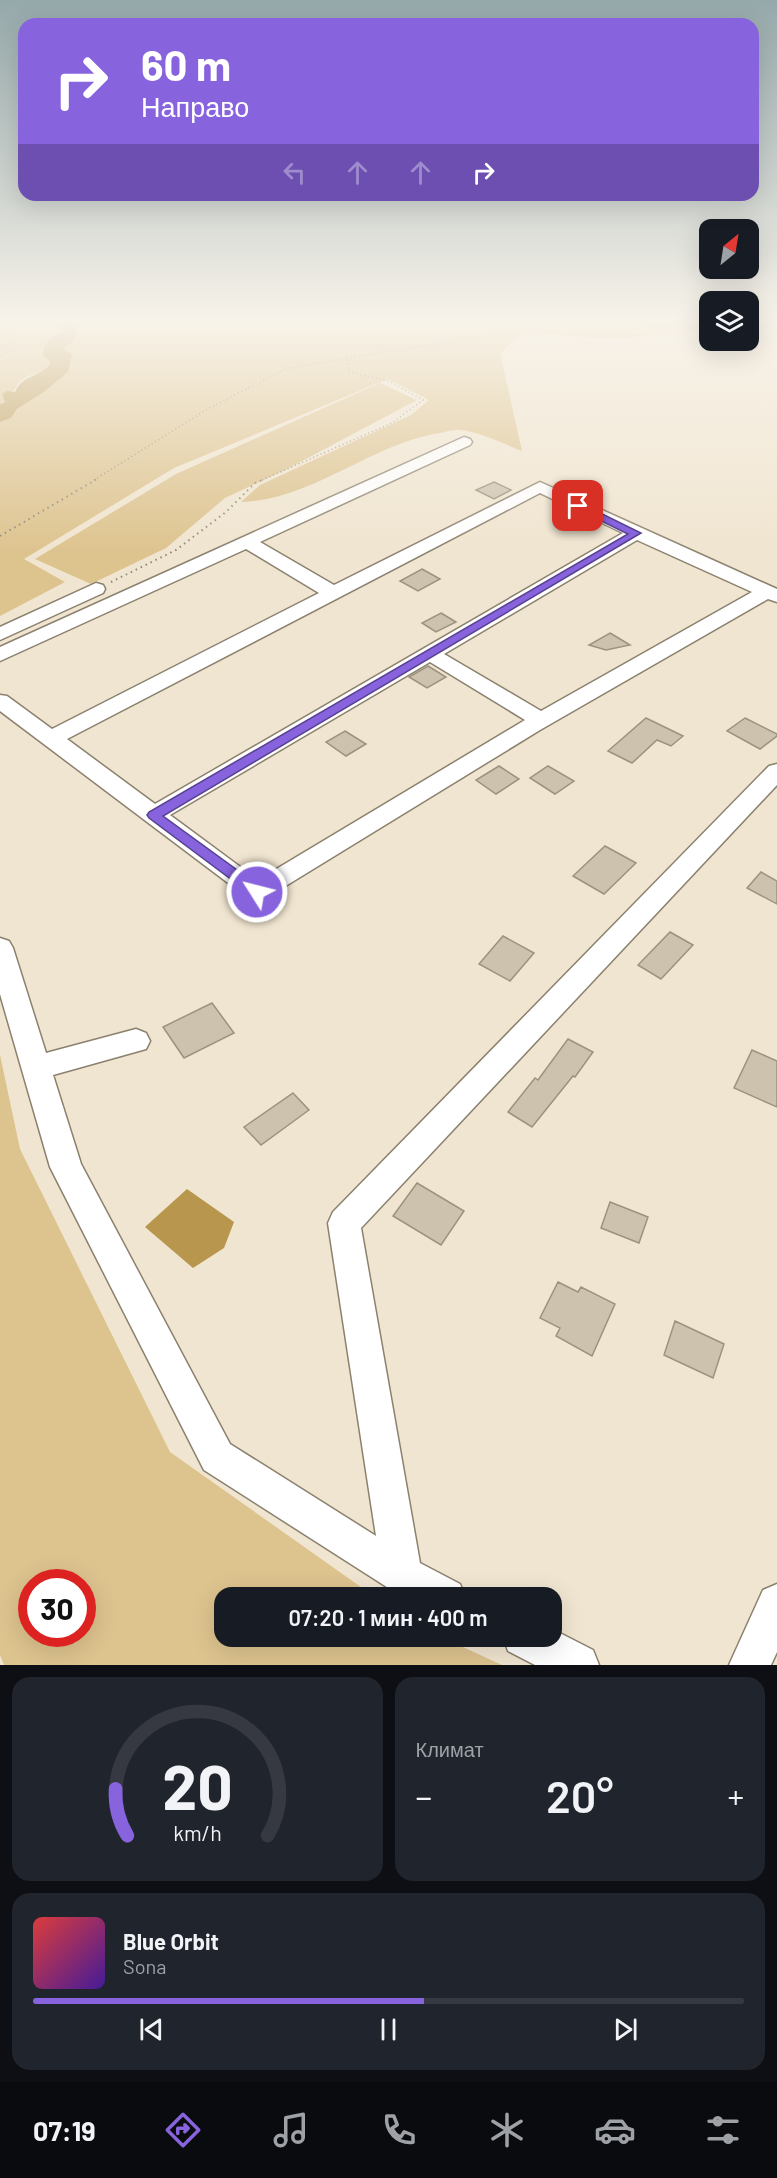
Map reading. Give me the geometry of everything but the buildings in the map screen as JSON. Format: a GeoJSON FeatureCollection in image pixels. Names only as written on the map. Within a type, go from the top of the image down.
{"type":"FeatureCollection","features":[{"type":"Feature","properties":{"kind":"street"},"geometry":{"type":"LineString","coordinates":[[0,655],[464,442]]}},
{"type":"Feature","properties":{"kind":"street"},"geometry":{"type":"LineString","coordinates":[[51,738],[540,487],[772,594]]}},
{"type":"Feature","properties":{"kind":"street"},"geometry":{"type":"LineString","coordinates":[[153,815],[636,533]]}},
{"type":"Feature","properties":{"kind":"street"},"geometry":{"type":"LineString","coordinates":[[247,542],[333,593]]}},
{"type":"Feature","properties":{"kind":"street"},"geometry":{"type":"LineString","coordinates":[[0,634],[96,589]]}},
{"type":"Feature","properties":{"kind":"street"},"geometry":{"type":"LineString","coordinates":[[0,701],[257,892],[541,720],[772,594]]}},
{"type":"Feature","properties":{"kind":"street"},"geometry":{"type":"LineString","coordinates":[[430,654],[541,720]]}},
{"type":"Feature","properties":{"kind":"street"},"geometry":{"type":"LineString","coordinates":[[402,1575],[344,1222],[777,771]]}},
{"type":"Feature","properties":{"kind":"street"},"geometry":{"type":"LineString","coordinates":[[0,948],[66,1167],[217,1457],[402,1575],[425,1587]]}},
{"type":"Feature","properties":{"kind":"street"},"geometry":{"type":"LineString","coordinates":[[36,1067],[136,1041]]}},
{"type":"Feature","properties":{"kind":"street"},"geometry":{"type":"LineString","coordinates":[[750,1665],[777,1604]]}},
{"type":"Feature","properties":{"kind":"street"},"geometry":{"type":"LineString","coordinates":[[544,1647],[579,1665]]}},
{"type":"Feature","properties":{"kind":"path"},"geometry":{"type":"LineString","coordinates":[[0,536],[229,398]]}},
{"type":"Feature","properties":{"kind":"path"},"geometry":{"type":"LineString","coordinates":[[96,589],[176,550],[226,512],[255,483],[392,423],[423,400],[419,398]]}},
{"type":"Feature","properties":{"kind":"shaded area"},"geometry":{"type":"Polygon","coordinates":[[[0,398],[9,398],[9,398],[0,404],[0,398]]]}},
{"type":"Feature","properties":{"kind":"shaded area"},"geometry":{"type":"Polygon","coordinates":[[[3,398],[35,398],[17,409],[11,418],[0,422],[0,404],[5,402],[3,398]]]}},
{"type":"Feature","properties":{"kind":"shaded area"},"geometry":{"type":"Polygon","coordinates":[[[35,398],[343,398],[174,468],[24,559],[65,582],[0,616],[0,422],[11,418],[17,409],[35,398]]]}},
{"type":"Feature","properties":{"kind":"shaded area"},"geometry":{"type":"Polygon","coordinates":[[[347,398],[412,398],[417,400],[287,469],[225,498],[166,548],[91,584],[35,559],[176,474],[347,398]]]}},
{"type":"Feature","properties":{"kind":"shaded area"},"geometry":{"type":"Polygon","coordinates":[[[425,398],[510,398],[522,451],[461,430],[434,434],[385,450],[291,492],[267,499],[241,502],[260,485],[411,415],[429,400],[425,398]]]}},
{"type":"Feature","properties":{"kind":"shaded area"},"geometry":{"type":"Polygon","coordinates":[[[0,1055],[20,1149],[170,1452],[361,1587],[214,1587],[214,1647],[463,1647],[502,1665],[4,1665],[0,1655],[0,1055]]]}},
{"type":"Feature","properties":{"kind":"shaded area"},"geometry":{"type":"Polygon","coordinates":[[[187,1189],[234,1222],[224,1248],[193,1268],[145,1227],[187,1189]]]}},
{"type":"Feature","properties":{"kind":"route"},"geometry":{"type":"LineString","coordinates":[[257,892],[153,815],[636,533],[578,506]]}}]}
